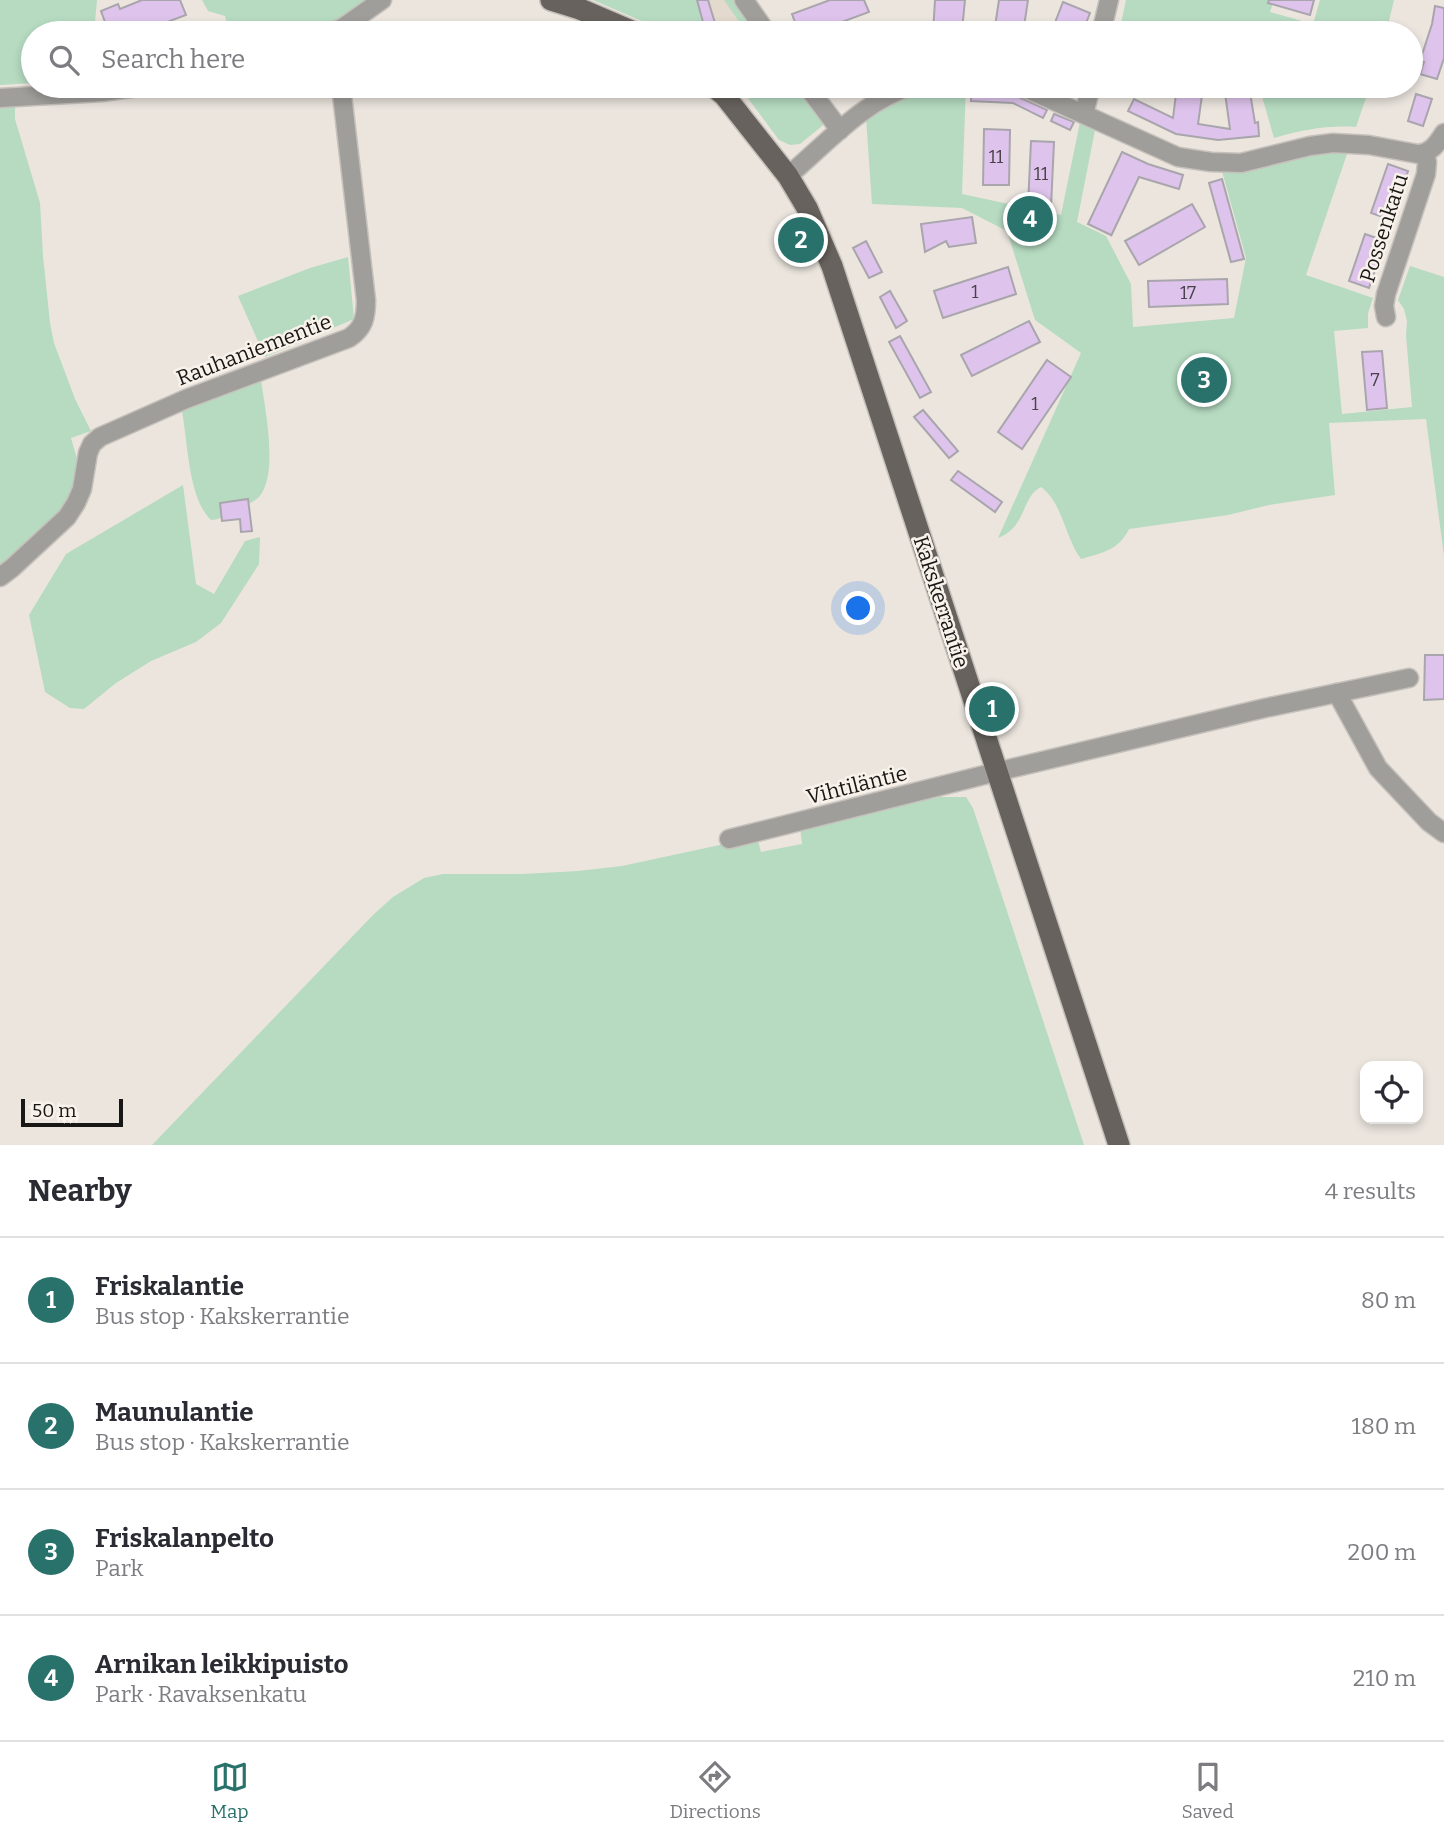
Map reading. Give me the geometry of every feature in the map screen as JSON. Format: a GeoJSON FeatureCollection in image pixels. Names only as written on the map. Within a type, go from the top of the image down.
{"type":"FeatureCollection","features":[{"type":"Feature","properties":{"kind":"main road"},"geometry":{"type":"LineString","coordinates":[[551,0],[608,21]]}},
{"type":"Feature","properties":{"kind":"main road","name":"Kakskerrantie"},"geometry":{"type":"LineString","coordinates":[[726,98],[788,176],[807,208],[832,266],[1119,1145]]}},
{"type":"Feature","properties":{"kind":"street"},"geometry":{"type":"LineString","coordinates":[[352,21],[382,0]]}},
{"type":"Feature","properties":{"kind":"street"},"geometry":{"type":"LineString","coordinates":[[744,0],[759,21]]}},
{"type":"Feature","properties":{"kind":"street"},"geometry":{"type":"LineString","coordinates":[[1104,21],[1109,0]]}},
{"type":"Feature","properties":{"kind":"street"},"geometry":{"type":"LineString","coordinates":[[0,98],[21,97]]}},
{"type":"Feature","properties":{"kind":"street","name":"Rauhaniementie"},"geometry":{"type":"LineString","coordinates":[[0,577],[67,517],[82,489],[88,453],[92,444],[100,437],[186,399],[349,338],[358,332],[364,321],[366,300],[342,98]]}},
{"type":"Feature","properties":{"kind":"street"},"geometry":{"type":"LineString","coordinates":[[816,98],[840,130]]}},
{"type":"Feature","properties":{"kind":"street"},"geometry":{"type":"LineString","coordinates":[[788,176],[857,115],[884,98]]}},
{"type":"Feature","properties":{"kind":"street"},"geometry":{"type":"LineString","coordinates":[[1048,98],[1178,157],[1228,164],[1333,143],[1368,145],[1418,155],[1426,154],[1444,133]]}},
{"type":"Feature","properties":{"kind":"street"},"geometry":{"type":"LineString","coordinates":[[1084,114],[1088,98]]}},
{"type":"Feature","properties":{"kind":"street","name":"Possenkatu"},"geometry":{"type":"LineString","coordinates":[[1386,317],[1386,294],[1426,174],[1426,154]]}},
{"type":"Feature","properties":{"kind":"street","name":"Vihtiläntie"},"geometry":{"type":"LineString","coordinates":[[729,839],[1252,711],[1409,678]]}},
{"type":"Feature","properties":{"kind":"street"},"geometry":{"type":"LineString","coordinates":[[1337,693],[1378,768],[1429,822],[1444,832]]}},
{"type":"Feature","properties":{"kind":"shaded area"},"geometry":{"type":"Polygon","coordinates":[[[664,0],[735,0],[748,21],[681,21],[664,0]]]}},
{"type":"Feature","properties":{"kind":"green space"},"geometry":{"type":"Polygon","coordinates":[[[0,0],[97,0],[95,21],[21,21],[21,84],[0,85],[0,0]]]}},
{"type":"Feature","properties":{"kind":"green space"},"geometry":{"type":"Polygon","coordinates":[[[202,0],[376,0],[343,21],[226,21],[225,16],[208,11],[202,0]]]}},
{"type":"Feature","properties":{"kind":"green space"},"geometry":{"type":"Polygon","coordinates":[[[593,0],[697,0],[703,21],[641,21],[593,0]]]}},
{"type":"Feature","properties":{"kind":"green space"},"geometry":{"type":"Polygon","coordinates":[[[724,0],[736,0],[750,21],[739,21],[724,0]]]}},
{"type":"Feature","properties":{"kind":"green space"},"geometry":{"type":"Polygon","coordinates":[[[1126,0],[1274,0],[1270,12],[1302,21],[1122,21],[1126,0]]]}},
{"type":"Feature","properties":{"kind":"green space"},"geometry":{"type":"Polygon","coordinates":[[[1320,0],[1394,0],[1389,21],[1314,21],[1320,0]]]}},
{"type":"Feature","properties":{"kind":"green space"},"geometry":{"type":"Polygon","coordinates":[[[748,98],[809,98],[826,120],[800,144],[790,145],[779,140],[748,98]]]}},
{"type":"Feature","properties":{"kind":"green space"},"geometry":{"type":"Polygon","coordinates":[[[900,98],[966,98],[962,194],[1061,215],[1080,122],[1095,130],[1077,222],[1106,236],[1131,284],[1133,327],[1234,318],[1246,258],[1222,171],[1264,167],[1317,153],[1348,151],[1306,275],[1373,298],[1368,313],[1368,328],[1334,331],[1342,414],[1412,407],[1407,321],[1398,300],[1410,266],[1444,277],[1444,556],[1426,419],[1329,423],[1335,495],[1269,505],[1228,515],[1129,529],[1115,546],[1081,559],[1054,502],[1041,487],[1030,498],[1014,527],[998,538],[1081,353],[1035,320],[1007,231],[962,208],[872,204],[866,118],[900,98]]]}},
{"type":"Feature","properties":{"kind":"green space"},"geometry":{"type":"Polygon","coordinates":[[[1262,98],[1366,98],[1356,127],[1315,129],[1274,138],[1262,98]]]}},
{"type":"Feature","properties":{"kind":"green space"},"geometry":{"type":"Polygon","coordinates":[[[15,107],[15,119],[40,203],[43,256],[54,343],[75,399],[91,431],[71,438],[79,466],[70,504],[0,569],[0,108],[15,107]]]}},
{"type":"Feature","properties":{"kind":"green space"},"geometry":{"type":"Polygon","coordinates":[[[348,257],[354,319],[265,357],[238,296],[310,268],[348,257]]]}},
{"type":"Feature","properties":{"kind":"green space"},"geometry":{"type":"Polygon","coordinates":[[[255,379],[261,380],[269,441],[265,487],[255,500],[226,516],[211,520],[203,510],[193,482],[181,406],[255,379]]]}},
{"type":"Feature","properties":{"kind":"green space"},"geometry":{"type":"Polygon","coordinates":[[[183,485],[196,584],[214,594],[245,541],[260,537],[259,564],[221,623],[196,642],[151,661],[116,683],[84,709],[70,708],[45,692],[29,615],[66,554],[183,485]]]}},
{"type":"Feature","properties":{"kind":"green space"},"geometry":{"type":"Polygon","coordinates":[[[940,797],[966,797],[973,808],[1084,1145],[152,1145],[373,915],[393,897],[424,878],[443,874],[523,874],[622,866],[757,837],[761,852],[802,844],[800,827],[940,797]]]}},
{"type":"Feature","properties":{"kind":"building"},"geometry":{"type":"Polygon","coordinates":[[[142,0],[180,0],[186,15],[170,21],[105,21],[101,11],[118,4],[120,9],[142,0]]]}},
{"type":"Feature","properties":{"kind":"building"},"geometry":{"type":"Polygon","coordinates":[[[697,0],[708,0],[714,21],[703,21],[697,0]]]}},
{"type":"Feature","properties":{"kind":"building"},"geometry":{"type":"Polygon","coordinates":[[[830,0],[864,0],[869,12],[844,21],[795,21],[792,14],[830,0]]]}},
{"type":"Feature","properties":{"kind":"building"},"geometry":{"type":"Polygon","coordinates":[[[935,0],[965,0],[963,21],[934,21],[935,0]]]}},
{"type":"Feature","properties":{"kind":"building"},"geometry":{"type":"Polygon","coordinates":[[[999,0],[1028,0],[1025,21],[996,21],[999,0]]]}},
{"type":"Feature","properties":{"kind":"building"},"geometry":{"type":"Polygon","coordinates":[[[1269,0],[1314,0],[1310,15],[1268,3],[1269,0]]]}},
{"type":"Feature","properties":{"kind":"building"},"geometry":{"type":"Polygon","coordinates":[[[1063,2],[1090,13],[1087,21],[1056,21],[1063,2]]]}},
{"type":"Feature","properties":{"kind":"building"},"geometry":{"type":"Polygon","coordinates":[[[1435,6],[1444,8],[1444,58],[1437,79],[1423,75],[1423,52],[1435,6]]]}},
{"type":"Feature","properties":{"kind":"building"},"geometry":{"type":"Polygon","coordinates":[[[1423,96],[1432,99],[1423,126],[1408,121],[1415,98],[1423,96]]]}},
{"type":"Feature","properties":{"kind":"building"},"geometry":{"type":"Polygon","coordinates":[[[971,98],[1020,98],[1047,110],[1043,118],[1013,103],[971,101],[971,98]]]}},
{"type":"Feature","properties":{"kind":"building"},"geometry":{"type":"Polygon","coordinates":[[[1176,98],[1202,98],[1198,124],[1230,129],[1226,98],[1251,98],[1259,136],[1218,140],[1176,134],[1128,111],[1134,99],[1173,118],[1176,98]]]}},
{"type":"Feature","properties":{"kind":"building"},"geometry":{"type":"Polygon","coordinates":[[[1054,114],[1074,122],[1070,130],[1051,121],[1054,114]]]}},
{"type":"Feature","properties":{"kind":"building"},"geometry":{"type":"Polygon","coordinates":[[[984,129],[1010,130],[1009,185],[983,185],[984,129]]]}},
{"type":"Feature","properties":{"kind":"building"},"geometry":{"type":"Polygon","coordinates":[[[1031,141],[1054,142],[1051,207],[1028,206],[1031,141]]]}},
{"type":"Feature","properties":{"kind":"building"},"geometry":{"type":"Polygon","coordinates":[[[1122,152],[1183,175],[1179,189],[1139,177],[1111,236],[1088,224],[1122,152]]]}},
{"type":"Feature","properties":{"kind":"building"},"geometry":{"type":"Polygon","coordinates":[[[1388,164],[1408,171],[1391,220],[1371,213],[1388,164]]]}},
{"type":"Feature","properties":{"kind":"building"},"geometry":{"type":"Polygon","coordinates":[[[1222,179],[1244,259],[1231,262],[1209,183],[1222,179]]]}},
{"type":"Feature","properties":{"kind":"building"},"geometry":{"type":"Polygon","coordinates":[[[1192,204],[1205,227],[1139,265],[1125,241],[1192,204]]]}},
{"type":"Feature","properties":{"kind":"building"},"geometry":{"type":"Polygon","coordinates":[[[972,217],[976,243],[949,247],[946,241],[925,252],[921,224],[972,217]]]}},
{"type":"Feature","properties":{"kind":"building"},"geometry":{"type":"Polygon","coordinates":[[[1365,234],[1385,241],[1369,288],[1349,281],[1365,234]]]}},
{"type":"Feature","properties":{"kind":"building"},"geometry":{"type":"Polygon","coordinates":[[[866,241],[882,272],[869,278],[853,248],[866,241]]]}},
{"type":"Feature","properties":{"kind":"building"},"geometry":{"type":"Polygon","coordinates":[[[1008,267],[1016,294],[943,318],[934,291],[1008,267]]]}},
{"type":"Feature","properties":{"kind":"building"},"geometry":{"type":"Polygon","coordinates":[[[1227,279],[1228,304],[1149,307],[1148,281],[1227,279]]]}},
{"type":"Feature","properties":{"kind":"building"},"geometry":{"type":"Polygon","coordinates":[[[890,291],[907,321],[896,328],[880,297],[890,291]]]}},
{"type":"Feature","properties":{"kind":"building"},"geometry":{"type":"Polygon","coordinates":[[[1029,321],[1040,342],[972,376],[961,355],[1029,321]]]}},
{"type":"Feature","properties":{"kind":"building"},"geometry":{"type":"Polygon","coordinates":[[[900,336],[931,392],[920,398],[889,342],[900,336]]]}},
{"type":"Feature","properties":{"kind":"building"},"geometry":{"type":"Polygon","coordinates":[[[1382,351],[1387,408],[1367,410],[1362,352],[1382,351]]]}},
{"type":"Feature","properties":{"kind":"building"},"geometry":{"type":"Polygon","coordinates":[[[1047,360],[1071,377],[1022,449],[998,432],[1047,360]]]}},
{"type":"Feature","properties":{"kind":"building"},"geometry":{"type":"Polygon","coordinates":[[[923,410],[958,451],[949,458],[914,417],[923,410]]]}},
{"type":"Feature","properties":{"kind":"building"},"geometry":{"type":"Polygon","coordinates":[[[958,471],[1002,502],[995,512],[951,480],[958,471]]]}},
{"type":"Feature","properties":{"kind":"building"},"geometry":{"type":"Polygon","coordinates":[[[248,499],[252,531],[241,532],[240,519],[222,521],[220,503],[248,499]]]}},
{"type":"Feature","properties":{"kind":"building"},"geometry":{"type":"Polygon","coordinates":[[[1425,655],[1444,655],[1444,699],[1424,700],[1425,655]]]}},
{"type":"Feature","properties":{"kind":"place","name":"Arnikan leikkipuisto"},"geometry":{"type":"Point","coordinates":[1030,219]}},
{"type":"Feature","properties":{"kind":"place","name":"Maunulantie"},"geometry":{"type":"Point","coordinates":[801,240]}},
{"type":"Feature","properties":{"kind":"place","name":"Friskalanpelto"},"geometry":{"type":"Point","coordinates":[1204,380]}},
{"type":"Feature","properties":{"kind":"place","name":"Friskalantie"},"geometry":{"type":"Point","coordinates":[992,709]}}]}
